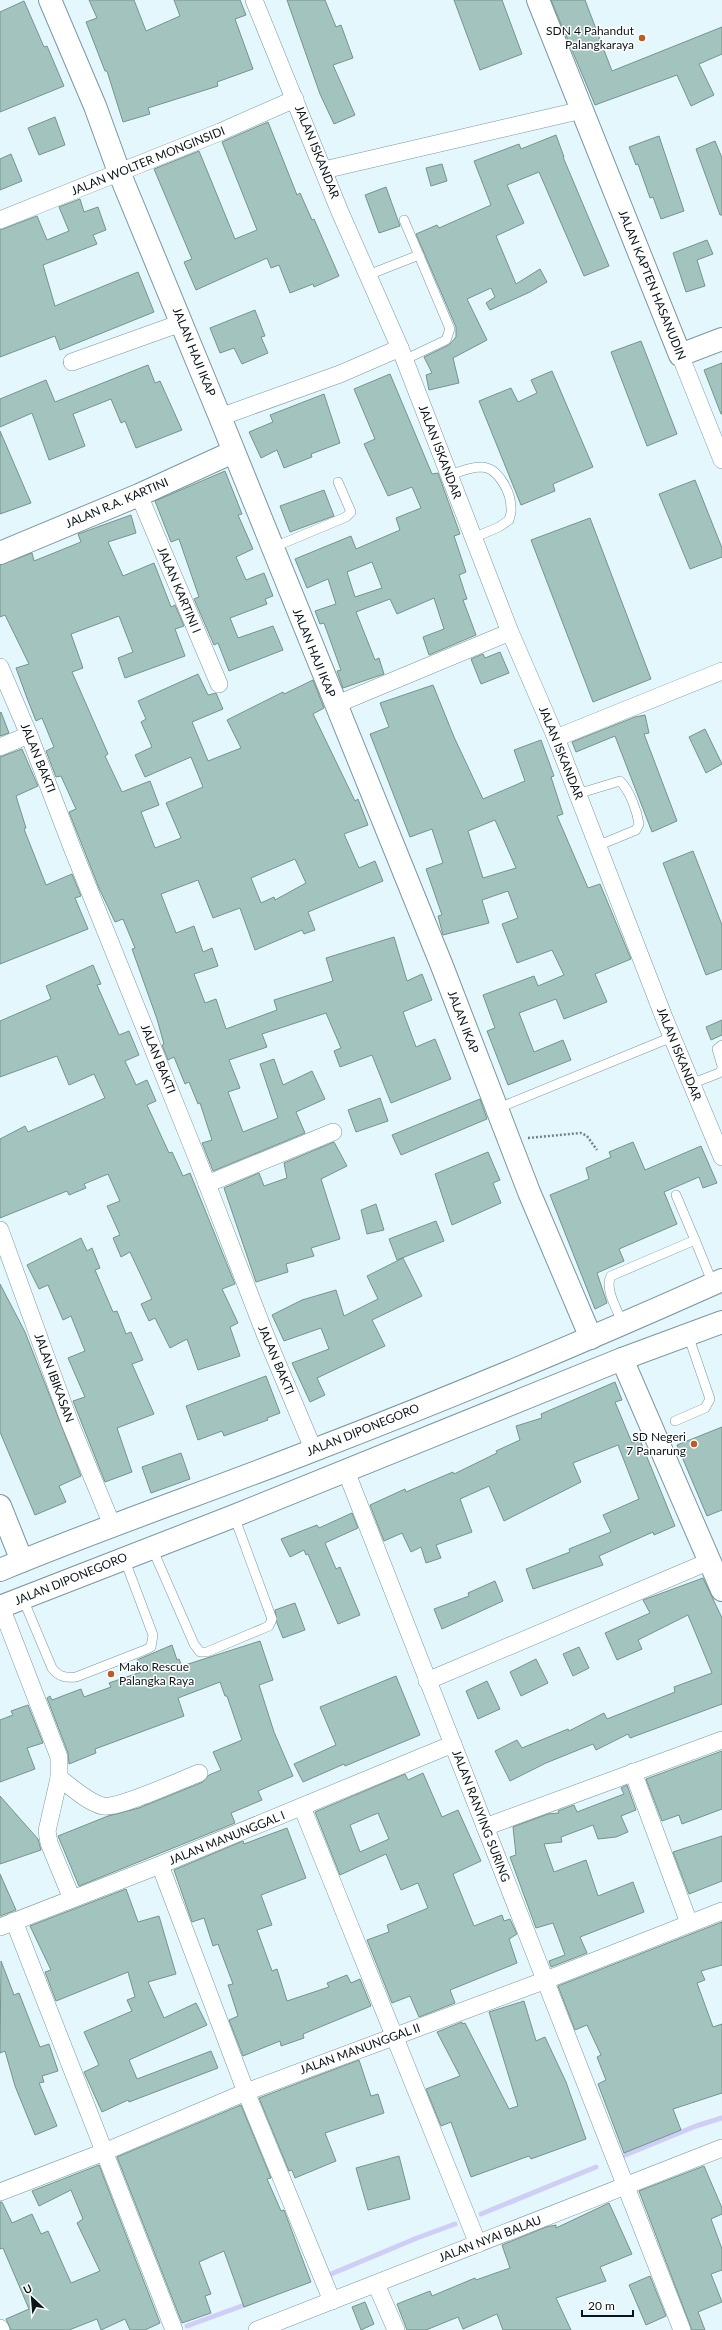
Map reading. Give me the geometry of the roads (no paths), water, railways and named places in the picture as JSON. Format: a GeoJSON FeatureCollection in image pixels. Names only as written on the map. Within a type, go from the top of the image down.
{"type":"FeatureCollection","features":[{"type":"Feature","properties":{"kind":"street","name":"JALAN HAJI IKAP"},"geometry":{"type":"LineString","coordinates":[[50,0],[95,106],[119,172],[182,323],[335,705]]}},
{"type":"Feature","properties":{"kind":"street","name":"JALAN ISKANDAR"},"geometry":{"type":"LineString","coordinates":[[254,0],[402,354],[510,632],[556,738],[672,1037],[722,1157]]}},
{"type":"Feature","properties":{"kind":"street","name":"JALAN KAPTEN HASANUDIN"},"geometry":{"type":"LineString","coordinates":[[538,0],[720,451]]}},
{"type":"Feature","properties":{"kind":"street","name":"JALAN WOLTER MONGINSIDI"},"geometry":{"type":"LineString","coordinates":[[0,220],[295,99]]}},
{"type":"Feature","properties":{"kind":"street"},"geometry":{"type":"LineString","coordinates":[[324,170],[582,110]]}},
{"type":"Feature","properties":{"kind":"street"},"geometry":{"type":"LineString","coordinates":[[72,362],[182,323]]}},
{"type":"Feature","properties":{"kind":"street"},"geometry":{"type":"LineString","coordinates":[[680,354],[722,340]]}},
{"type":"Feature","properties":{"kind":"street"},"geometry":{"type":"LineString","coordinates":[[220,417],[340,374],[402,354]]}},
{"type":"Feature","properties":{"kind":"street","name":"JALAN R.A. KARTINI"},"geometry":{"type":"LineString","coordinates":[[0,553],[139,495],[233,452]]}},
{"type":"Feature","properties":{"kind":"street","name":"JALAN KARTINI I"},"geometry":{"type":"LineString","coordinates":[[139,495],[218,684]]}},
{"type":"Feature","properties":{"kind":"street"},"geometry":{"type":"LineString","coordinates":[[335,705],[510,632]]}},
{"type":"Feature","properties":{"kind":"street","name":"JALAN BAKTI"},"geometry":{"type":"LineString","coordinates":[[0,668],[29,735],[73,850],[207,1184],[265,1334],[314,1450]]}},
{"type":"Feature","properties":{"kind":"street"},"geometry":{"type":"LineString","coordinates":[[556,738],[722,671]]}},
{"type":"Feature","properties":{"kind":"street","name":"JALAN IKAP"},"geometry":{"type":"LineString","coordinates":[[335,705],[442,966],[496,1109],[591,1338]]}},
{"type":"Feature","properties":{"kind":"street"},"geometry":{"type":"LineString","coordinates":[[0,747],[29,735]]}},
{"type":"Feature","properties":{"kind":"street"},"geometry":{"type":"LineString","coordinates":[[207,1184],[333,1132]]}},
{"type":"Feature","properties":{"kind":"street","name":"JALAN IBIKASAN"},"geometry":{"type":"LineString","coordinates":[[0,1230],[70,1423],[112,1525]]}},
{"type":"Feature","properties":{"kind":"street","name":"JALAN DIPONEGORO"},"geometry":{"type":"LineString","coordinates":[[0,1570],[112,1525],[314,1450],[591,1338],[718,1282]]}},
{"type":"Feature","properties":{"kind":"street","name":"JALAN DIPONEGORO"},"geometry":{"type":"LineString","coordinates":[[1,1607],[234,1516],[622,1359],[722,1322]]}},
{"type":"Feature","properties":{"kind":"street"},"geometry":{"type":"LineString","coordinates":[[622,1359],[722,1590]]}},
{"type":"Feature","properties":{"kind":"street","name":"JALAN RANYING SURING"},"geometry":{"type":"LineString","coordinates":[[346,1471],[682,2330]]}},
{"type":"Feature","properties":{"kind":"street"},"geometry":{"type":"LineString","coordinates":[[0,1506],[22,1561]]}},
{"type":"Feature","properties":{"kind":"street"},"geometry":{"type":"LineString","coordinates":[[427,1681],[710,1561]]}},
{"type":"Feature","properties":{"kind":"street"},"geometry":{"type":"LineString","coordinates":[[1,1607],[59,1757],[59,1778],[47,1831],[49,1843],[72,1899]]}},
{"type":"Feature","properties":{"kind":"street"},"geometry":{"type":"LineString","coordinates":[[485,1827],[722,1740]]}},
{"type":"Feature","properties":{"kind":"street","name":"JALAN MANUNGGAL I"},"geometry":{"type":"LineString","coordinates":[[7,1924],[160,1866],[453,1744]]}},
{"type":"Feature","properties":{"kind":"street"},"geometry":{"type":"LineString","coordinates":[[633,1772],[689,1923]]}},
{"type":"Feature","properties":{"kind":"street"},"geometry":{"type":"LineString","coordinates":[[59,1778],[88,1798],[105,1806],[121,1803],[199,1773]]}},
{"type":"Feature","properties":{"kind":"street"},"geometry":{"type":"LineString","coordinates":[[302,1808],[393,2037],[474,2233]]}},
{"type":"Feature","properties":{"kind":"street"},"geometry":{"type":"LineString","coordinates":[[160,1866],[246,2092],[327,2292]]}},
{"type":"Feature","properties":{"kind":"street","name":"JALAN MANUNGGAL II"},"geometry":{"type":"LineString","coordinates":[[0,2192],[104,2152],[246,2092],[546,1980],[722,1911]]}},
{"type":"Feature","properties":{"kind":"street"},"geometry":{"type":"LineString","coordinates":[[7,1924],[104,2152],[174,2330]]}},
{"type":"Feature","properties":{"kind":"street","name":"JALAN NYAI BALAU"},"geometry":{"type":"LineString","coordinates":[[257,2330],[327,2292],[376,2284],[474,2233],[621,2174],[722,2148]]}},
{"type":"Feature","properties":{"kind":"street"},"geometry":{"type":"LineString","coordinates":[[376,2284],[396,2330]]}},
{"type":"Feature","properties":{"kind":"lane"},"geometry":{"type":"LineString","coordinates":[[402,354],[439,345],[449,336],[450,328],[404,220]]}},
{"type":"Feature","properties":{"kind":"lane"},"geometry":{"type":"LineString","coordinates":[[368,275],[419,255]]}},
{"type":"Feature","properties":{"kind":"lane"},"geometry":{"type":"LineString","coordinates":[[449,476],[464,469],[484,467],[497,475],[509,495],[512,508],[509,520],[499,527],[473,538]]}},
{"type":"Feature","properties":{"kind":"lane"},"geometry":{"type":"LineString","coordinates":[[272,548],[346,517],[350,512],[338,482]]}},
{"type":"Feature","properties":{"kind":"lane"},"geometry":{"type":"LineString","coordinates":[[577,794],[620,781],[625,786],[638,817],[639,824],[636,830],[597,846]]}},
{"type":"Feature","properties":{"kind":"lane"},"geometry":{"type":"LineString","coordinates":[[496,1109],[672,1037]]}},
{"type":"Feature","properties":{"kind":"lane"},"geometry":{"type":"LineString","coordinates":[[722,1045],[717,1049],[717,1052],[722,1066]]}},
{"type":"Feature","properties":{"kind":"lane"},"geometry":{"type":"LineString","coordinates":[[691,1084],[719,1073],[722,1069]]}},
{"type":"Feature","properties":{"kind":"lane"},"geometry":{"type":"LineString","coordinates":[[676,1195],[695,1240],[718,1282]]}},
{"type":"Feature","properties":{"kind":"lane"},"geometry":{"type":"LineString","coordinates":[[623,1324],[609,1288],[608,1281],[612,1276],[695,1240]]}},
{"type":"Feature","properties":{"kind":"lane"},"geometry":{"type":"LineString","coordinates":[[675,1421],[705,1408],[710,1399],[688,1335]]}},
{"type":"Feature","properties":{"kind":"lane"},"geometry":{"type":"LineString","coordinates":[[152,1548],[194,1644],[200,1652],[207,1652],[269,1626],[272,1618],[234,1516]]}},
{"type":"Feature","properties":{"kind":"lane"},"geometry":{"type":"LineString","coordinates":[[23,1598],[52,1668],[58,1675],[67,1678],[76,1677],[145,1650],[151,1646],[153,1635],[124,1558]]}},
{"type":"Feature","properties":{"kind":"waterway"},"geometry":{"type":"LineString","coordinates":[[618,2158],[696,2126],[722,2118]]}},
{"type":"Feature","properties":{"kind":"waterway"},"geometry":{"type":"LineString","coordinates":[[481,2214],[596,2167]]}},
{"type":"Feature","properties":{"kind":"waterway"},"geometry":{"type":"LineString","coordinates":[[324,2277],[417,2238],[455,2224]]}},
{"type":"Feature","properties":{"kind":"waterway"},"geometry":{"type":"LineString","coordinates":[[187,2326],[250,2303]]}},
{"type":"Feature","properties":{"kind":"place","name":"SDN 4 Pahandut Palangkaraya"},"geometry":{"type":"Point","coordinates":[642,38]}},
{"type":"Feature","properties":{"kind":"place","name":"SD Negeri 7 Panarung"},"geometry":{"type":"Point","coordinates":[694,1444]}},
{"type":"Feature","properties":{"kind":"place","name":"Mako Rescue Palangka Raya"},"geometry":{"type":"Point","coordinates":[111,1674]}}]}
